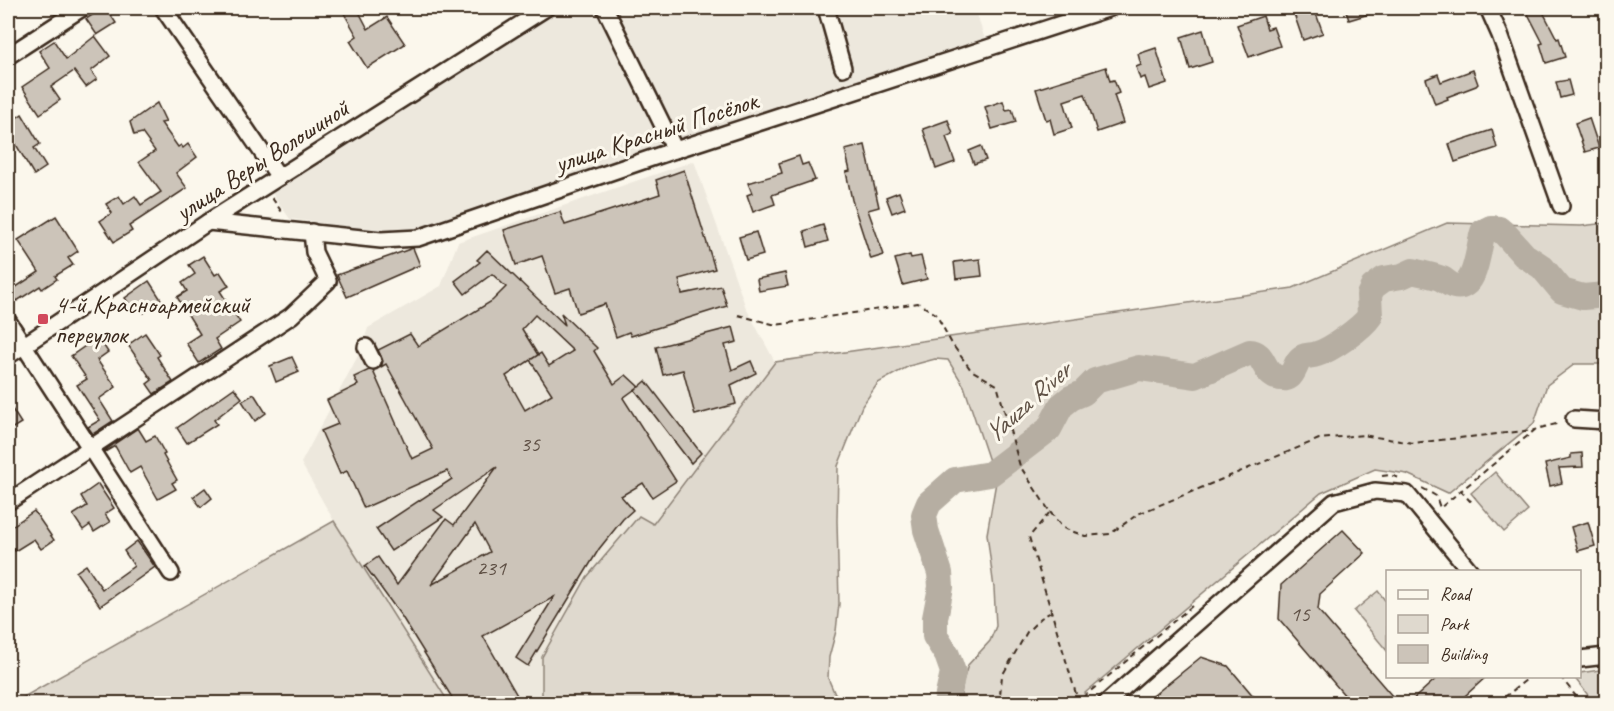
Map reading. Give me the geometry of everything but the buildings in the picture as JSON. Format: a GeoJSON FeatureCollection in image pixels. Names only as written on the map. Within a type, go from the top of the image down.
{"type":"FeatureCollection","features":[{"type":"Feature","properties":{"kind":"street"},"geometry":{"type":"LineString","coordinates":[[8,56],[82,8]]}},
{"type":"Feature","properties":{"kind":"street"},"geometry":{"type":"LineString","coordinates":[[163,8],[279,177]]}},
{"type":"Feature","properties":{"kind":"street","name":"улица Веры Волошиной"},"geometry":{"type":"LineString","coordinates":[[8,356],[208,222],[546,8]]}},
{"type":"Feature","properties":{"kind":"street"},"geometry":{"type":"LineString","coordinates":[[605,8],[675,150]]}},
{"type":"Feature","properties":{"kind":"street"},"geometry":{"type":"LineString","coordinates":[[826,8],[843,68]]}},
{"type":"Feature","properties":{"kind":"street","name":"улица Красный Посёлок"},"geometry":{"type":"LineString","coordinates":[[208,222],[381,240],[418,238],[675,150],[1110,8]]}},
{"type":"Feature","properties":{"kind":"street"},"geometry":{"type":"LineString","coordinates":[[1488,8],[1500,35],[1561,206]]}},
{"type":"Feature","properties":{"kind":"street"},"geometry":{"type":"LineString","coordinates":[[8,502],[291,316],[328,281],[314,252],[312,232]]}},
{"type":"Feature","properties":{"kind":"street"},"geometry":{"type":"LineString","coordinates":[[8,321],[171,573]]}},
{"type":"Feature","properties":{"kind":"street"},"geometry":{"type":"LineString","coordinates":[[1574,419],[1606,421]]}},
{"type":"Feature","properties":{"kind":"street"},"geometry":{"type":"LineString","coordinates":[[1105,704],[1334,502],[1375,491],[1407,494],[1470,570]]}},
{"type":"Feature","properties":{"kind":"street"},"geometry":{"type":"LineString","coordinates":[[1581,659],[1606,656]]}},
{"type":"Feature","properties":{"kind":"path"},"geometry":{"type":"LineString","coordinates":[[264,186],[288,222]]}},
{"type":"Feature","properties":{"kind":"path"},"geometry":{"type":"LineString","coordinates":[[738,315],[776,325],[918,303],[936,314],[952,344],[971,370],[997,385],[1020,466],[1050,512],[1063,528],[1084,536],[1110,534],[1138,514],[1319,439],[1363,435],[1413,443],[1536,429],[1574,419]]}},
{"type":"Feature","properties":{"kind":"path"},"geometry":{"type":"LineString","coordinates":[[1418,486],[1436,496],[1440,508],[1536,429]]}},
{"type":"Feature","properties":{"kind":"path"},"geometry":{"type":"LineString","coordinates":[[1381,476],[1390,475],[1409,480]]}},
{"type":"Feature","properties":{"kind":"path"},"geometry":{"type":"LineString","coordinates":[[1461,490],[1470,501],[1475,497]]}},
{"type":"Feature","properties":{"kind":"path"},"geometry":{"type":"LineString","coordinates":[[1050,512],[1029,537],[1077,703],[1197,602]]}},
{"type":"Feature","properties":{"kind":"path"},"geometry":{"type":"LineString","coordinates":[[999,704],[1002,676],[1027,632],[1051,612]]}},
{"type":"Feature","properties":{"kind":"path"},"geometry":{"type":"LineString","coordinates":[[1496,704],[1528,678]]}},
{"type":"Feature","properties":{"kind":"path"},"geometry":{"type":"LineString","coordinates":[[1562,678],[1582,704]]}},
{"type":"Feature","properties":{"kind":"shaded area"},"geometry":{"type":"Polygon","coordinates":[[[561,8],[975,8],[987,46],[413,229],[388,232],[290,219],[270,190],[518,32],[561,8]]]}},
{"type":"Feature","properties":{"kind":"shaded area"},"geometry":{"type":"Polygon","coordinates":[[[694,161],[746,308],[775,362],[653,524],[542,657],[542,699],[539,703],[449,703],[334,521],[301,463],[360,352],[368,328],[441,286],[458,242],[694,161]]]}},
{"type":"Feature","properties":{"kind":"green space"},"geometry":{"type":"Polygon","coordinates":[[[1447,223],[1581,226],[1606,223],[1606,359],[1601,364],[1575,364],[1547,385],[1534,423],[1448,493],[1407,474],[1375,469],[1321,493],[1085,693],[1087,703],[960,703],[968,665],[990,641],[996,626],[987,534],[996,482],[964,386],[948,360],[935,359],[909,366],[878,383],[862,406],[838,466],[839,604],[836,631],[829,657],[828,678],[834,692],[845,703],[539,703],[542,699],[542,657],[587,577],[639,516],[653,524],[775,362],[1293,288],[1447,223]]]}},
{"type":"Feature","properties":{"kind":"green space"},"geometry":{"type":"Polygon","coordinates":[[[1495,472],[1528,511],[1504,532],[1471,493],[1495,472]]]}},
{"type":"Feature","properties":{"kind":"green space"},"geometry":{"type":"Polygon","coordinates":[[[334,521],[449,703],[13,703],[334,521]]]}},
{"type":"Feature","properties":{"kind":"green space"},"geometry":{"type":"Polygon","coordinates":[[[1378,591],[1386,602],[1386,650],[1354,611],[1378,591]]]}},
{"type":"Feature","properties":{"kind":"green space"},"geometry":{"type":"Polygon","coordinates":[[[1606,669],[1606,703],[1594,703],[1575,678],[1581,678],[1581,673],[1606,669]]]}},
{"type":"Feature","properties":{"kind":"waterway","name":"Yauza River"},"geometry":{"type":"LineString","coordinates":[[946,704],[953,672],[947,655],[935,636],[935,618],[941,587],[940,573],[926,530],[924,515],[929,503],[955,480],[990,474],[1049,429],[1061,406],[1071,398],[1083,393],[1095,381],[1139,368],[1195,376],[1250,352],[1258,355],[1268,371],[1276,377],[1288,378],[1303,357],[1323,352],[1366,321],[1370,316],[1369,295],[1373,287],[1384,279],[1402,276],[1413,271],[1439,278],[1454,286],[1462,286],[1468,282],[1475,266],[1483,232],[1491,228],[1499,229],[1506,235],[1524,255],[1542,267],[1562,291],[1583,297],[1606,295]]}},
{"type":"Feature","properties":{"kind":"place","name":"4-й Красноармейский переулок"},"geometry":{"type":"Point","coordinates":[43,319]}}]}
